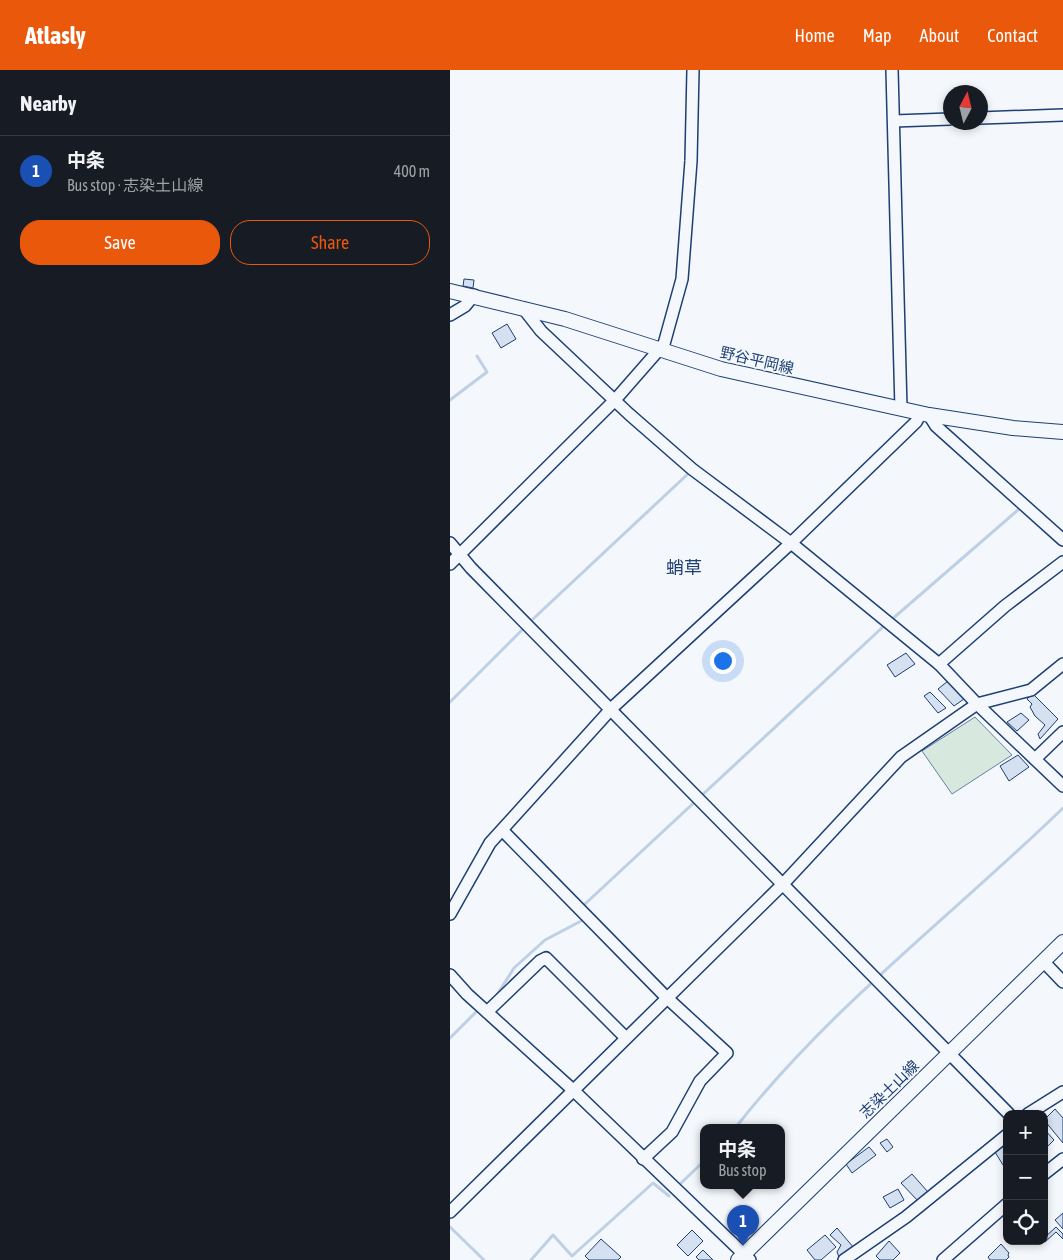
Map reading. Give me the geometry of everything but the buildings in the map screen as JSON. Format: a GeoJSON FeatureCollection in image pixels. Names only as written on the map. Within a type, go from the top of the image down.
{"type":"FeatureCollection","features":[{"type":"Feature","properties":{"kind":"main road","name":"野谷平岡線"},"geometry":{"type":"LineString","coordinates":[[450,291],[474,295],[565,319],[721,369],[925,414],[1013,428],[1063,432]]}},
{"type":"Feature","properties":{"kind":"main road","name":"志染土山線"},"geometry":{"type":"LineString","coordinates":[[744,1258],[1063,942]]}},
{"type":"Feature","properties":{"kind":"street"},"geometry":{"type":"LineString","coordinates":[[450,564],[615,400],[664,344],[682,279],[691,161],[693,70]]}},
{"type":"Feature","properties":{"kind":"street"},"geometry":{"type":"LineString","coordinates":[[892,70],[901,409]]}},
{"type":"Feature","properties":{"kind":"street"},"geometry":{"type":"LineString","coordinates":[[988,118],[1063,115]]}},
{"type":"Feature","properties":{"kind":"street"},"geometry":{"type":"LineString","coordinates":[[894,120],[943,119]]}},
{"type":"Feature","properties":{"kind":"street"},"geometry":{"type":"LineString","coordinates":[[450,315],[465,306],[474,295]]}},
{"type":"Feature","properties":{"kind":"street"},"geometry":{"type":"LineString","coordinates":[[524,308],[541,331],[692,469],[790,542],[939,664],[1063,786]]}},
{"type":"Feature","properties":{"kind":"street"},"geometry":{"type":"LineString","coordinates":[[450,914],[490,844],[612,708],[925,414],[1063,540]]}},
{"type":"Feature","properties":{"kind":"street"},"geometry":{"type":"LineString","coordinates":[[450,543],[476,573],[612,708],[1005,1110]]}},
{"type":"Feature","properties":{"kind":"street"},"geometry":{"type":"LineString","coordinates":[[939,664],[1005,606],[1063,562]]}},
{"type":"Feature","properties":{"kind":"street"},"geometry":{"type":"LineString","coordinates":[[450,1212],[625,1037],[783,884],[900,757],[978,704],[1031,690],[1063,664]]}},
{"type":"Feature","properties":{"kind":"street"},"geometry":{"type":"LineString","coordinates":[[1035,759],[1063,732]]}},
{"type":"Feature","properties":{"kind":"street"},"geometry":{"type":"LineString","coordinates":[[503,831],[666,997],[727,1053],[700,1081],[672,1132],[643,1159]]}},
{"type":"Feature","properties":{"kind":"street"},"geometry":{"type":"LineString","coordinates":[[487,1012],[540,961],[546,958],[625,1037]]}},
{"type":"Feature","properties":{"kind":"street"},"geometry":{"type":"LineString","coordinates":[[1043,962],[1063,982]]}},
{"type":"Feature","properties":{"kind":"street"},"geometry":{"type":"LineString","coordinates":[[450,975],[487,1012],[573,1090],[744,1258]]}},
{"type":"Feature","properties":{"kind":"street"},"geometry":{"type":"LineString","coordinates":[[1034,1110],[1063,1092]]}},
{"type":"Feature","properties":{"kind":"street"},"geometry":{"type":"LineString","coordinates":[[844,1260],[906,1217],[1003,1138]]}},
{"type":"Feature","properties":{"kind":"street"},"geometry":{"type":"LineString","coordinates":[[1048,1171],[1063,1159]]}},
{"type":"Feature","properties":{"kind":"street"},"geometry":{"type":"LineString","coordinates":[[943,1260],[1003,1208]]}},
{"type":"Feature","properties":{"kind":"shaded area"},"geometry":{"type":"Polygon","coordinates":[[[975,717],[1012,755],[952,794],[922,751],[975,717]]]}},
{"type":"Feature","properties":{"kind":"waterway"},"geometry":{"type":"LineString","coordinates":[[450,400],[487,372],[477,356]]}},
{"type":"Feature","properties":{"kind":"waterway"},"geometry":{"type":"LineString","coordinates":[[533,619],[690,472]]}},
{"type":"Feature","properties":{"kind":"waterway"},"geometry":{"type":"LineString","coordinates":[[890,621],[1018,510]]}},
{"type":"Feature","properties":{"kind":"waterway"},"geometry":{"type":"LineString","coordinates":[[584,910],[585,904],[885,625]]}},
{"type":"Feature","properties":{"kind":"waterway"},"geometry":{"type":"LineString","coordinates":[[450,702],[525,627]]}},
{"type":"Feature","properties":{"kind":"waterway"},"geometry":{"type":"LineString","coordinates":[[739,1124],[811,1041],[852,1001],[1063,808]]}},
{"type":"Feature","properties":{"kind":"waterway"},"geometry":{"type":"LineString","coordinates":[[495,998],[514,968],[545,940],[583,920],[583,917]]}},
{"type":"Feature","properties":{"kind":"waterway"},"geometry":{"type":"LineString","coordinates":[[450,1038],[476,1012]]}},
{"type":"Feature","properties":{"kind":"waterway"},"geometry":{"type":"LineString","coordinates":[[680,1184],[700,1165]]}},
{"type":"Feature","properties":{"kind":"waterway"},"geometry":{"type":"LineString","coordinates":[[531,1260],[553,1235],[572,1256],[653,1183],[669,1196]]}},
{"type":"Feature","properties":{"kind":"waterway"},"geometry":{"type":"LineString","coordinates":[[450,1227],[484,1260]]}},
{"type":"Feature","properties":{"kind":"place","name":"中条"},"geometry":{"type":"Point","coordinates":[743,1246]}},
{"type":"Feature","properties":{"kind":"district","name":"蛸草"},"geometry":{"type":"Point","coordinates":[684,567]}}]}
